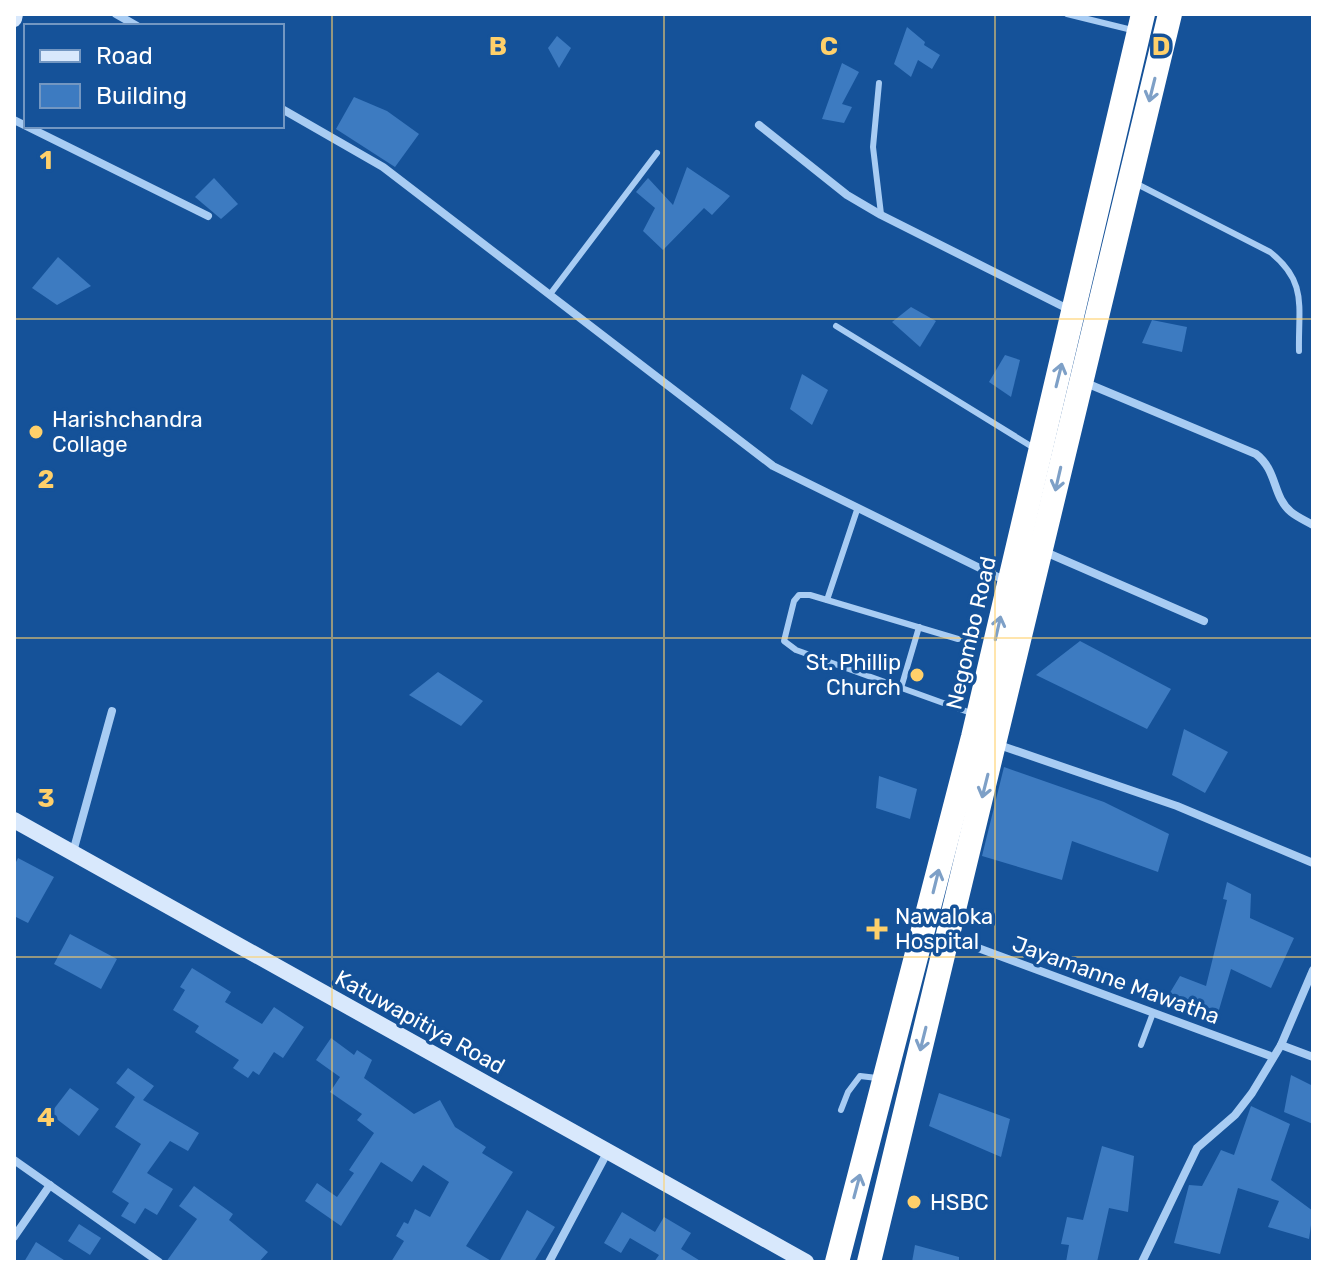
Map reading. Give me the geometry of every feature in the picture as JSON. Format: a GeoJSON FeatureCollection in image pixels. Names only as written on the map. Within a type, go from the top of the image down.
{"type":"FeatureCollection","features":[{"type":"Feature","properties":{"kind":"highway","name":"Negombo Road"},"geometry":{"type":"LineString","coordinates":[[837,1262],[978,715],[1020,587],[1041,550],[1170,14]]}},
{"type":"Feature","properties":{"kind":"highway","name":"Negombo Road"},"geometry":{"type":"LineString","coordinates":[[869,1262],[995,744],[1040,453],[1141,23]]}},
{"type":"Feature","properties":{"kind":"street"},"geometry":{"type":"LineString","coordinates":[[116,14],[134,24]]}},
{"type":"Feature","properties":{"kind":"street"},"geometry":{"type":"LineString","coordinates":[[284,110],[383,167],[773,466],[857,510],[1020,587]]}},
{"type":"Feature","properties":{"kind":"street"},"geometry":{"type":"LineString","coordinates":[[759,125],[847,195],[1074,313]]}},
{"type":"Feature","properties":{"kind":"street"},"geometry":{"type":"LineString","coordinates":[[30,128],[208,216]]}},
{"type":"Feature","properties":{"kind":"street"},"geometry":{"type":"LineString","coordinates":[[1081,381],[1256,454],[1269,464],[1282,500],[1290,512],[1313,525]]}},
{"type":"Feature","properties":{"kind":"street"},"geometry":{"type":"LineString","coordinates":[[1041,550],[1204,621]]}},
{"type":"Feature","properties":{"kind":"street"},"geometry":{"type":"LineString","coordinates":[[73,853],[112,711]]}},
{"type":"Feature","properties":{"kind":"street"},"geometry":{"type":"LineString","coordinates":[[995,744],[1177,806],[1313,863]]}},
{"type":"Feature","properties":{"kind":"street","name":"Katuwapitiya Road"},"geometry":{"type":"LineString","coordinates":[[14,820],[806,1262]]}},
{"type":"Feature","properties":{"kind":"street","name":"Jayamanne Mawatha"},"geometry":{"type":"LineString","coordinates":[[948,937],[1273,1057]]}},
{"type":"Feature","properties":{"kind":"street"},"geometry":{"type":"LineString","coordinates":[[1142,1262],[1197,1148],[1208,1134],[1235,1115],[1281,1045],[1313,970]]}},
{"type":"Feature","properties":{"kind":"street"},"geometry":{"type":"LineString","coordinates":[[1281,1045],[1313,1057]]}},
{"type":"Feature","properties":{"kind":"street"},"geometry":{"type":"LineString","coordinates":[[549,1262],[608,1151]]}},
{"type":"Feature","properties":{"kind":"street"},"geometry":{"type":"LineString","coordinates":[[14,1160],[159,1262]]}},
{"type":"Feature","properties":{"kind":"street"},"geometry":{"type":"LineString","coordinates":[[14,1237],[50,1185]]}},
{"type":"Feature","properties":{"kind":"lane"},"geometry":{"type":"LineString","coordinates":[[1067,14],[1141,23]]}},
{"type":"Feature","properties":{"kind":"lane"},"geometry":{"type":"LineString","coordinates":[[879,83],[873,147],[881,215]]}},
{"type":"Feature","properties":{"kind":"lane"},"geometry":{"type":"LineString","coordinates":[[551,293],[657,153]]}},
{"type":"Feature","properties":{"kind":"lane"},"geometry":{"type":"LineString","coordinates":[[1130,181],[1270,252],[1288,266],[1297,281],[1299,351]]}},
{"type":"Feature","properties":{"kind":"lane"},"geometry":{"type":"LineString","coordinates":[[836,326],[1040,453]]}},
{"type":"Feature","properties":{"kind":"lane"},"geometry":{"type":"LineString","coordinates":[[827,600],[857,510]]}},
{"type":"Feature","properties":{"kind":"lane"},"geometry":{"type":"LineString","coordinates":[[958,639],[810,595],[799,595],[794,601],[784,641],[787,646],[978,715]]}},
{"type":"Feature","properties":{"kind":"lane"},"geometry":{"type":"LineString","coordinates":[[901,688],[919,627]]}},
{"type":"Feature","properties":{"kind":"lane"},"geometry":{"type":"LineString","coordinates":[[1141,1045],[1153,1013]]}},
{"type":"Feature","properties":{"kind":"lane"},"geometry":{"type":"LineString","coordinates":[[841,1110],[848,1092],[860,1076],[885,1080]]}},
{"type":"Feature","properties":{"kind":"building"},"geometry":{"type":"Polygon","coordinates":[[[907,27],[925,42],[924,45],[940,55],[932,69],[918,60],[911,77],[894,64],[907,27]]]}},
{"type":"Feature","properties":{"kind":"building"},"geometry":{"type":"Polygon","coordinates":[[[557,36],[571,48],[559,68],[548,48],[557,36]]]}},
{"type":"Feature","properties":{"kind":"building"},"geometry":{"type":"Polygon","coordinates":[[[842,63],[859,72],[842,104],[852,107],[844,123],[822,119],[842,63]]]}},
{"type":"Feature","properties":{"kind":"building"},"geometry":{"type":"Polygon","coordinates":[[[354,97],[387,111],[419,134],[395,167],[336,129],[354,97]]]}},
{"type":"Feature","properties":{"kind":"building"},"geometry":{"type":"Polygon","coordinates":[[[687,167],[730,196],[712,215],[704,208],[663,250],[643,231],[655,208],[636,192],[648,178],[673,205],[687,167]]]}},
{"type":"Feature","properties":{"kind":"building"},"geometry":{"type":"Polygon","coordinates":[[[214,178],[238,204],[221,219],[195,197],[214,178]]]}},
{"type":"Feature","properties":{"kind":"building"},"geometry":{"type":"Polygon","coordinates":[[[58,257],[91,286],[57,305],[32,288],[58,257]]]}},
{"type":"Feature","properties":{"kind":"building"},"geometry":{"type":"Polygon","coordinates":[[[911,307],[936,321],[920,347],[892,322],[911,307]]]}},
{"type":"Feature","properties":{"kind":"building"},"geometry":{"type":"Polygon","coordinates":[[[1152,320],[1187,327],[1182,352],[1142,343],[1152,320]]]}},
{"type":"Feature","properties":{"kind":"building"},"geometry":{"type":"Polygon","coordinates":[[[1005,355],[1020,360],[1011,397],[989,382],[1005,355]]]}},
{"type":"Feature","properties":{"kind":"building"},"geometry":{"type":"Polygon","coordinates":[[[802,374],[828,390],[812,425],[790,409],[802,374]]]}},
{"type":"Feature","properties":{"kind":"building"},"geometry":{"type":"Polygon","coordinates":[[[1080,641],[1171,689],[1147,729],[1036,675],[1080,641]]]}},
{"type":"Feature","properties":{"kind":"building"},"geometry":{"type":"Polygon","coordinates":[[[438,672],[483,701],[461,726],[409,695],[438,672]]]}},
{"type":"Feature","properties":{"kind":"building"},"geometry":{"type":"Polygon","coordinates":[[[1184,729],[1228,752],[1205,793],[1172,775],[1184,729]]]}},
{"type":"Feature","properties":{"kind":"building"},"geometry":{"type":"Polygon","coordinates":[[[1004,767],[1104,802],[1169,834],[1158,872],[1072,841],[1062,880],[982,856],[1004,767]]]}},
{"type":"Feature","properties":{"kind":"building"},"geometry":{"type":"Polygon","coordinates":[[[879,776],[917,789],[910,819],[876,808],[879,776]]]}},
{"type":"Feature","properties":{"kind":"building"},"geometry":{"type":"Polygon","coordinates":[[[18,858],[54,877],[28,923],[14,916],[14,866],[18,858]]]}},
{"type":"Feature","properties":{"kind":"building"},"geometry":{"type":"Polygon","coordinates":[[[1227,882],[1251,894],[1250,918],[1294,938],[1271,988],[1231,969],[1216,1020],[1168,996],[1180,976],[1206,986],[1227,900],[1223,899],[1227,882]]]}},
{"type":"Feature","properties":{"kind":"building"},"geometry":{"type":"Polygon","coordinates":[[[70,934],[117,959],[101,989],[54,964],[70,934]]]}},
{"type":"Feature","properties":{"kind":"building"},"geometry":{"type":"Polygon","coordinates":[[[192,968],[231,992],[225,1002],[262,1024],[274,1007],[304,1027],[283,1058],[274,1052],[259,1075],[253,1071],[248,1078],[233,1068],[239,1060],[195,1032],[199,1026],[173,1010],[185,990],[180,987],[192,968]]]}},
{"type":"Feature","properties":{"kind":"building"},"geometry":{"type":"Polygon","coordinates":[[[331,1038],[354,1055],[357,1050],[372,1060],[364,1078],[414,1114],[440,1100],[455,1127],[486,1147],[482,1153],[513,1172],[466,1246],[493,1262],[391,1262],[404,1241],[396,1236],[404,1222],[408,1224],[415,1209],[430,1217],[449,1182],[423,1165],[412,1182],[381,1162],[341,1226],[305,1201],[317,1183],[337,1197],[354,1173],[349,1170],[374,1133],[357,1120],[362,1114],[330,1092],[340,1077],[316,1060],[331,1038]]]}},
{"type":"Feature","properties":{"kind":"building"},"geometry":{"type":"Polygon","coordinates":[[[128,1068],[154,1086],[143,1100],[199,1133],[188,1151],[170,1141],[147,1173],[173,1189],[157,1215],[145,1208],[135,1224],[121,1216],[129,1203],[112,1192],[141,1144],[115,1127],[135,1097],[116,1083],[128,1068]]]}},
{"type":"Feature","properties":{"kind":"building"},"geometry":{"type":"Polygon","coordinates":[[[1291,1075],[1313,1086],[1313,1124],[1284,1112],[1291,1075]]]}},
{"type":"Feature","properties":{"kind":"building"},"geometry":{"type":"Polygon","coordinates":[[[70,1088],[99,1109],[79,1136],[50,1114],[70,1088]]]}},
{"type":"Feature","properties":{"kind":"building"},"geometry":{"type":"Polygon","coordinates":[[[939,1093],[1010,1119],[1001,1157],[929,1126],[939,1093]]]}},
{"type":"Feature","properties":{"kind":"building"},"geometry":{"type":"Polygon","coordinates":[[[1251,1106],[1290,1124],[1271,1180],[1313,1211],[1309,1239],[1268,1227],[1279,1201],[1238,1188],[1220,1254],[1174,1243],[1189,1185],[1202,1186],[1221,1150],[1234,1155],[1251,1106]]]}},
{"type":"Feature","properties":{"kind":"building"},"geometry":{"type":"Polygon","coordinates":[[[1102,1146],[1134,1156],[1128,1212],[1109,1208],[1097,1262],[1066,1262],[1069,1245],[1061,1244],[1067,1217],[1083,1220],[1102,1146]]]}},
{"type":"Feature","properties":{"kind":"building"},"geometry":{"type":"Polygon","coordinates":[[[194,1186],[233,1214],[229,1220],[268,1252],[259,1262],[166,1262],[197,1219],[179,1206],[194,1186]]]}},
{"type":"Feature","properties":{"kind":"building"},"geometry":{"type":"Polygon","coordinates":[[[527,1210],[555,1227],[534,1262],[499,1262],[527,1210]]]}},
{"type":"Feature","properties":{"kind":"building"},"geometry":{"type":"Polygon","coordinates":[[[622,1212],[655,1232],[664,1217],[691,1233],[681,1249],[702,1262],[654,1262],[659,1255],[630,1238],[621,1253],[604,1243],[622,1212]]]}},
{"type":"Feature","properties":{"kind":"building"},"geometry":{"type":"Polygon","coordinates":[[[79,1224],[101,1238],[90,1255],[68,1241],[79,1224]]]}},
{"type":"Feature","properties":{"kind":"building"},"geometry":{"type":"Polygon","coordinates":[[[36,1242],[67,1262],[24,1262],[36,1242]]]}},
{"type":"Feature","properties":{"kind":"building"},"geometry":{"type":"Polygon","coordinates":[[[915,1245],[959,1257],[959,1262],[912,1262],[915,1245]]]}},
{"type":"Feature","properties":{"kind":"place","name":"Harishchandra Collage"},"geometry":{"type":"Point","coordinates":[36,432]}},
{"type":"Feature","properties":{"kind":"place","name":"St. Phillip Church"},"geometry":{"type":"Point","coordinates":[917,675]}},
{"type":"Feature","properties":{"kind":"place","name":"Nawaloka Hospital"},"geometry":{"type":"Point","coordinates":[877,929]}},
{"type":"Feature","properties":{"kind":"place","name":"HSBC"},"geometry":{"type":"Point","coordinates":[914,1202]}}]}
